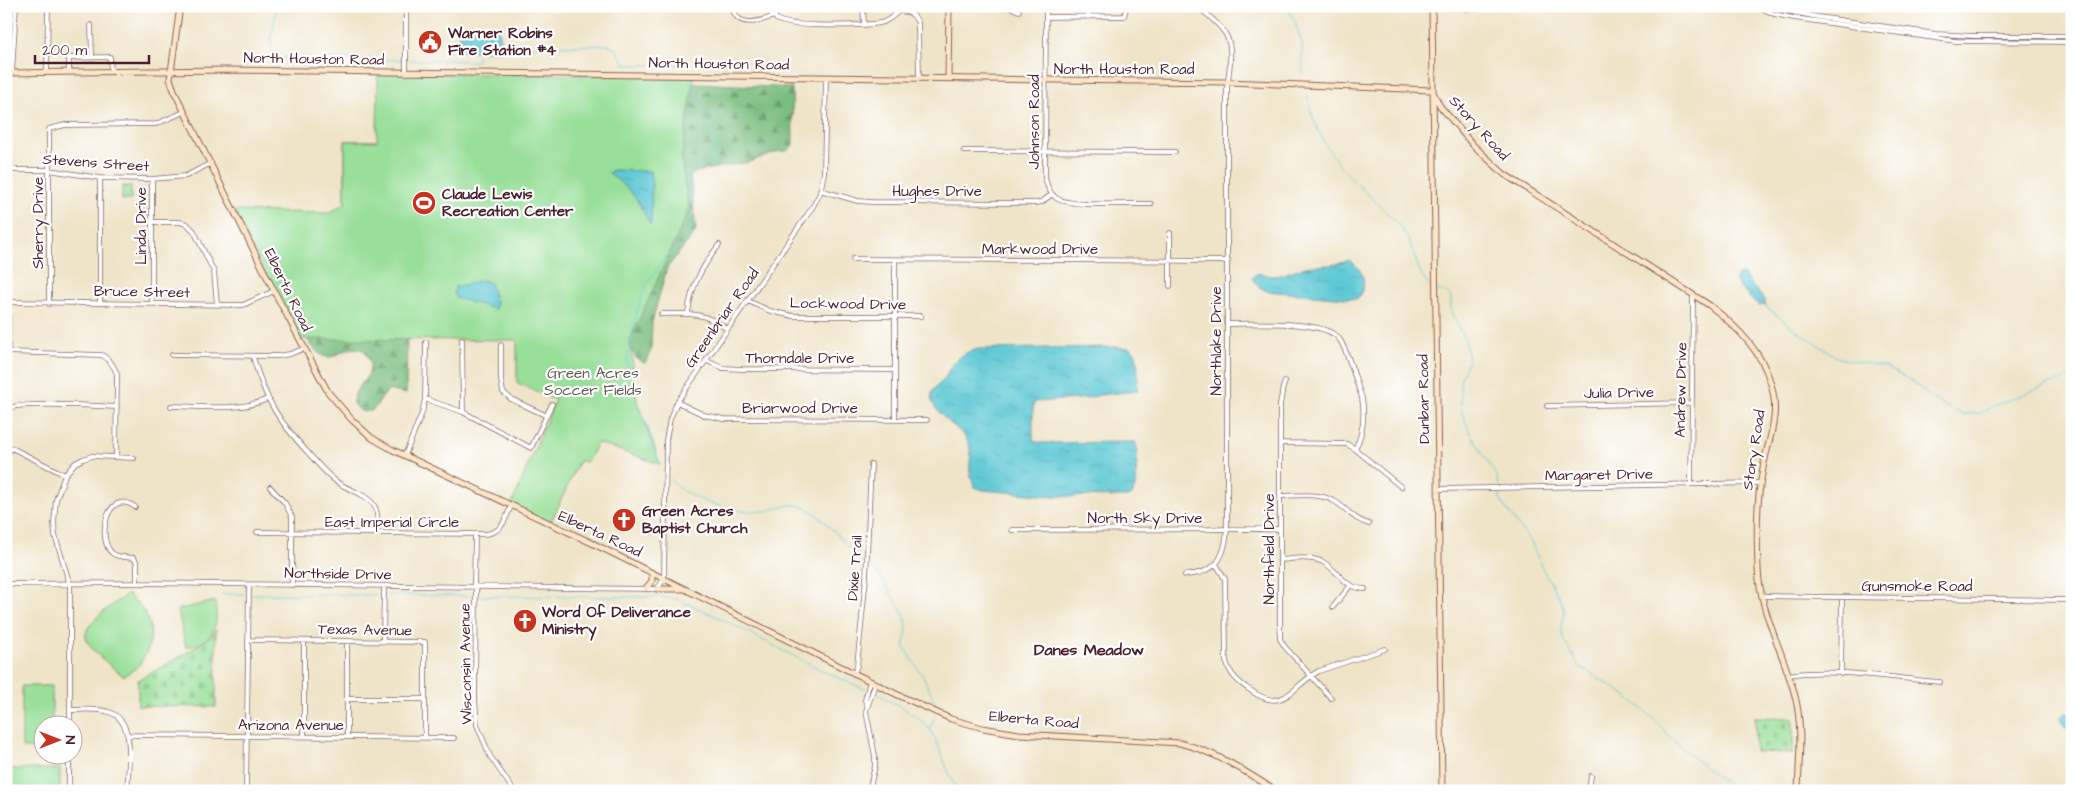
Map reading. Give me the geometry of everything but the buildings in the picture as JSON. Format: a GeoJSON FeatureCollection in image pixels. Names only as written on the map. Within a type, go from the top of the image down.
{"type":"FeatureCollection","features":[{"type":"Feature","properties":{"kind":"street"},"geometry":{"type":"LineString","coordinates":[[9,73],[16,6]]}},
{"type":"Feature","properties":{"kind":"street"},"geometry":{"type":"LineString","coordinates":[[47,72],[48,6]]}},
{"type":"Feature","properties":{"kind":"street","name":"Elberta Road"},"geometry":{"type":"LineString","coordinates":[[180,6],[170,79],[184,112],[303,349],[328,392],[340,408],[372,438],[951,719],[1002,732],[1180,743],[1224,759],[1276,791]]}},
{"type":"Feature","properties":{"kind":"street"},"geometry":{"type":"LineString","coordinates":[[406,6],[406,73]]}},
{"type":"Feature","properties":{"kind":"street"},"geometry":{"type":"LineString","coordinates":[[732,6],[734,15],[743,21],[758,22],[774,16]]}},
{"type":"Feature","properties":{"kind":"street"},"geometry":{"type":"LineString","coordinates":[[772,6],[774,16],[784,23],[840,25],[880,23],[888,20],[899,8],[910,12],[915,16],[918,23],[919,79]]}},
{"type":"Feature","properties":{"kind":"street"},"geometry":{"type":"LineString","coordinates":[[863,6],[864,24]]}},
{"type":"Feature","properties":{"kind":"street"},"geometry":{"type":"LineString","coordinates":[[948,79],[949,6]]}},
{"type":"Feature","properties":{"kind":"street"},"geometry":{"type":"LineString","coordinates":[[988,6],[1009,7],[1019,11]]}},
{"type":"Feature","properties":{"kind":"street","name":"Johnson Road"},"geometry":{"type":"LineString","coordinates":[[1046,6],[1045,178],[1052,194]]}},
{"type":"Feature","properties":{"kind":"street"},"geometry":{"type":"LineString","coordinates":[[1088,6],[1088,17]]}},
{"type":"Feature","properties":{"kind":"street"},"geometry":{"type":"LineString","coordinates":[[1046,17],[1124,16],[1128,6]]}},
{"type":"Feature","properties":{"kind":"street","name":"Northlake Drive"},"geometry":{"type":"LineString","coordinates":[[1198,6],[1223,29],[1229,40],[1230,58],[1228,82],[1227,529],[1222,556],[1216,564]]}},
{"type":"Feature","properties":{"kind":"street"},"geometry":{"type":"LineString","coordinates":[[1432,7],[1475,9],[1496,6]]}},
{"type":"Feature","properties":{"kind":"street"},"geometry":{"type":"LineString","coordinates":[[1757,6],[1774,14],[1794,18],[1936,39],[1974,42],[2072,42]]}},
{"type":"Feature","properties":{"kind":"street"},"geometry":{"type":"LineString","coordinates":[[1770,6],[1818,17],[1946,35],[2072,36]]}},
{"type":"Feature","properties":{"kind":"street","name":"Dunbar Road"},"geometry":{"type":"LineString","coordinates":[[1432,7],[1442,791]]}},
{"type":"Feature","properties":{"kind":"street"},"geometry":{"type":"LineString","coordinates":[[91,26],[92,57]]}},
{"type":"Feature","properties":{"kind":"street"},"geometry":{"type":"LineString","coordinates":[[69,72],[70,58],[110,57],[111,72]]}},
{"type":"Feature","properties":{"kind":"street","name":"North Houston Road"},"geometry":{"type":"LineString","coordinates":[[9,73],[171,71],[1228,82],[1432,90]]}},
{"type":"Feature","properties":{"kind":"street","name":"Greenbriar Road"},"geometry":{"type":"LineString","coordinates":[[664,579],[666,440],[670,419],[678,402],[727,329],[812,208],[820,190],[825,164],[826,78]]}},
{"type":"Feature","properties":{"kind":"street","name":"Story Road"},"geometry":{"type":"LineString","coordinates":[[1432,90],[1440,106],[1473,145],[1504,174],[1675,282],[1721,314],[1745,339],[1764,365],[1774,398],[1774,424],[1760,484],[1758,560],[1762,596],[1795,698],[1799,724],[1798,791]]}},
{"type":"Feature","properties":{"kind":"street","name":"Sherry Drive"},"geometry":{"type":"LineString","coordinates":[[49,304],[49,129],[65,125],[153,125],[184,112]]}},
{"type":"Feature","properties":{"kind":"street"},"geometry":{"type":"LineString","coordinates":[[964,151],[1175,152]]}},
{"type":"Feature","properties":{"kind":"street","name":"Stevens Street"},"geometry":{"type":"LineString","coordinates":[[6,170],[49,170],[100,178],[152,179],[186,176],[210,163]]}},
{"type":"Feature","properties":{"kind":"street"},"geometry":{"type":"LineString","coordinates":[[100,178],[100,302]]}},
{"type":"Feature","properties":{"kind":"street","name":"Linda Drive"},"geometry":{"type":"LineString","coordinates":[[152,179],[152,303]]}},
{"type":"Feature","properties":{"kind":"street","name":"Hughes Drive"},"geometry":{"type":"LineString","coordinates":[[820,190],[858,201],[872,202],[1036,203],[1042,202],[1052,194]]}},
{"type":"Feature","properties":{"kind":"street"},"geometry":{"type":"LineString","coordinates":[[1052,194],[1063,201],[1072,203],[1151,204]]}},
{"type":"Feature","properties":{"kind":"street"},"geometry":{"type":"LineString","coordinates":[[152,222],[180,222],[188,224],[194,231],[214,272],[217,304]]}},
{"type":"Feature","properties":{"kind":"street"},"geometry":{"type":"LineString","coordinates":[[1170,233],[1170,286]]}},
{"type":"Feature","properties":{"kind":"street"},"geometry":{"type":"LineString","coordinates":[[688,313],[694,283],[719,246]]}},
{"type":"Feature","properties":{"kind":"street","name":"Markwood Drive"},"geometry":{"type":"LineString","coordinates":[[853,259],[1228,261]]}},
{"type":"Feature","properties":{"kind":"street"},"geometry":{"type":"LineString","coordinates":[[895,260],[895,420]]}},
{"type":"Feature","properties":{"kind":"street","name":"Bruce Street"},"geometry":{"type":"LineString","coordinates":[[8,302],[244,305],[274,291]]}},
{"type":"Feature","properties":{"kind":"street","name":"Andrew Drive"},"geometry":{"type":"LineString","coordinates":[[1691,484],[1693,296]]}},
{"type":"Feature","properties":{"kind":"street","name":"Lockwood Drive"},"geometry":{"type":"LineString","coordinates":[[748,301],[770,311],[793,316],[921,316]]}},
{"type":"Feature","properties":{"kind":"street"},"geometry":{"type":"LineString","coordinates":[[8,302],[7,352],[102,355],[109,359],[114,366],[117,374],[116,456]]}},
{"type":"Feature","properties":{"kind":"street"},"geometry":{"type":"LineString","coordinates":[[661,314],[688,313],[708,316],[727,329]]}},
{"type":"Feature","properties":{"kind":"street"},"geometry":{"type":"LineString","coordinates":[[1227,324],[1308,326],[1325,330],[1339,338],[1362,398],[1363,432],[1355,449]]}},
{"type":"Feature","properties":{"kind":"street"},"geometry":{"type":"LineString","coordinates":[[462,340],[462,412]]}},
{"type":"Feature","properties":{"kind":"street"},"geometry":{"type":"LineString","coordinates":[[405,455],[418,428],[425,399],[426,342]]}},
{"type":"Feature","properties":{"kind":"street"},"geometry":{"type":"LineString","coordinates":[[501,345],[503,392],[511,399],[547,416]]}},
{"type":"Feature","properties":{"kind":"street"},"geometry":{"type":"LineString","coordinates":[[172,355],[253,357],[290,354],[303,349]]}},
{"type":"Feature","properties":{"kind":"street"},"geometry":{"type":"LineString","coordinates":[[253,357],[267,399],[292,435],[330,477],[345,488],[368,500],[375,507],[377,533]]}},
{"type":"Feature","properties":{"kind":"street","name":"Thorndale Drive"},"geometry":{"type":"LineString","coordinates":[[707,361],[723,368],[742,369],[894,370]]}},
{"type":"Feature","properties":{"kind":"street","name":"Northfield Drive"},"geometry":{"type":"LineString","coordinates":[[1285,382],[1281,400],[1280,639],[1331,698]]}},
{"type":"Feature","properties":{"kind":"street"},"geometry":{"type":"LineString","coordinates":[[171,406],[245,406],[267,399]]}},
{"type":"Feature","properties":{"kind":"street"},"geometry":{"type":"LineString","coordinates":[[425,399],[462,412],[531,448],[552,404]]}},
{"type":"Feature","properties":{"kind":"street","name":"Briarwood Drive"},"geometry":{"type":"LineString","coordinates":[[678,402],[704,415],[724,419],[927,420]]}},
{"type":"Feature","properties":{"kind":"street","name":"Julia Drive"},"geometry":{"type":"LineString","coordinates":[[1547,406],[1691,403]]}},
{"type":"Feature","properties":{"kind":"street"},"geometry":{"type":"LineString","coordinates":[[6,409],[16,406],[117,407]]}},
{"type":"Feature","properties":{"kind":"street"},"geometry":{"type":"LineString","coordinates":[[1281,442],[1341,443],[1355,449],[1401,487]]}},
{"type":"Feature","properties":{"kind":"street"},"geometry":{"type":"LineString","coordinates":[[6,445],[65,475]]}},
{"type":"Feature","properties":{"kind":"street"},"geometry":{"type":"LineString","coordinates":[[6,456],[11,448]]}},
{"type":"Feature","properties":{"kind":"street"},"geometry":{"type":"LineString","coordinates":[[70,714],[70,585],[60,556],[54,524],[56,500],[65,475],[75,463],[92,456],[134,458]]}},
{"type":"Feature","properties":{"kind":"street","name":"Dixie Trail"},"geometry":{"type":"LineString","coordinates":[[854,673],[857,666],[866,578],[871,464]]}},
{"type":"Feature","properties":{"kind":"street","name":"Margaret Drive"},"geometry":{"type":"LineString","coordinates":[[1438,489],[1760,484]]}},
{"type":"Feature","properties":{"kind":"street"},"geometry":{"type":"LineString","coordinates":[[270,487],[289,510],[293,523],[292,585]]}},
{"type":"Feature","properties":{"kind":"street"},"geometry":{"type":"LineString","coordinates":[[1280,496],[1328,498],[1343,507],[1356,520],[1369,524]]}},
{"type":"Feature","properties":{"kind":"street"},"geometry":{"type":"LineString","coordinates":[[135,507],[129,503],[120,503],[111,508],[106,517],[105,524],[108,549],[112,554],[120,557],[134,558],[137,563],[137,583]]}},
{"type":"Feature","properties":{"kind":"street","name":"East Imperial Circle"},"geometry":{"type":"LineString","coordinates":[[257,532],[494,533],[503,526],[511,506]]}},
{"type":"Feature","properties":{"kind":"street","name":"North Sky Drive"},"geometry":{"type":"LineString","coordinates":[[1012,530],[1279,529]]}},
{"type":"Feature","properties":{"kind":"street","name":"Wisconsin Avenue"},"geometry":{"type":"LineString","coordinates":[[475,534],[477,725],[490,756],[514,791]]}},
{"type":"Feature","properties":{"kind":"street"},"geometry":{"type":"LineString","coordinates":[[1280,560],[1308,559],[1322,562],[1350,586],[1365,589]]}},
{"type":"Feature","properties":{"kind":"street"},"geometry":{"type":"LineString","coordinates":[[1185,575],[1203,572],[1216,564],[1225,579],[1226,661],[1236,681],[1257,696],[1272,701],[1288,696],[1311,675],[1326,668],[1385,649]]}},
{"type":"Feature","properties":{"kind":"street"},"geometry":{"type":"LineString","coordinates":[[646,588],[652,581],[652,573]]}},
{"type":"Feature","properties":{"kind":"street"},"geometry":{"type":"LineString","coordinates":[[657,589],[664,579]]}},
{"type":"Feature","properties":{"kind":"street","name":"Northside Drive"},"geometry":{"type":"LineString","coordinates":[[6,584],[137,583],[657,589]]}},
{"type":"Feature","properties":{"kind":"street"},"geometry":{"type":"LineString","coordinates":[[246,791],[248,584]]}},
{"type":"Feature","properties":{"kind":"street"},"geometry":{"type":"LineString","coordinates":[[383,642],[384,586]]}},
{"type":"Feature","properties":{"kind":"street"},"geometry":{"type":"LineString","coordinates":[[1334,607],[1350,586]]}},
{"type":"Feature","properties":{"kind":"street"},"geometry":{"type":"LineString","coordinates":[[657,589],[684,589]]}},
{"type":"Feature","properties":{"kind":"street","name":"Gunsmoke Road"},"geometry":{"type":"LineString","coordinates":[[1762,596],[2072,600]]}},
{"type":"Feature","properties":{"kind":"street"},"geometry":{"type":"LineString","coordinates":[[1841,674],[1842,597]]}},
{"type":"Feature","properties":{"kind":"street","name":"Texas Avenue"},"geometry":{"type":"LineString","coordinates":[[248,640],[425,642],[425,700]]}},
{"type":"Feature","properties":{"kind":"street"},"geometry":{"type":"LineString","coordinates":[[304,641],[304,736]]}},
{"type":"Feature","properties":{"kind":"street"},"geometry":{"type":"LineString","coordinates":[[347,642],[347,736]]}},
{"type":"Feature","properties":{"kind":"street"},"geometry":{"type":"LineString","coordinates":[[1788,675],[1804,673],[1841,674],[1940,682]]}},
{"type":"Feature","properties":{"kind":"street"},"geometry":{"type":"LineString","coordinates":[[869,791],[875,766],[875,756],[866,717],[867,706],[865,700],[872,682]]}},
{"type":"Feature","properties":{"kind":"street"},"geometry":{"type":"LineString","coordinates":[[347,699],[425,700],[425,737]]}},
{"type":"Feature","properties":{"kind":"street"},"geometry":{"type":"LineString","coordinates":[[70,710],[103,711],[115,714],[123,722],[128,735],[127,791]]}},
{"type":"Feature","properties":{"kind":"street","name":"Arizona Avenue"},"geometry":{"type":"LineString","coordinates":[[128,735],[454,738]]}},
{"type":"Feature","properties":{"kind":"street"},"geometry":{"type":"LineString","coordinates":[[69,764],[69,791]]}},
{"type":"Feature","properties":{"kind":"street"},"geometry":{"type":"LineString","coordinates":[[1589,791],[1591,776]]}},
{"type":"Feature","properties":{"kind":"green space","name":"Green Acres Soccer Fields"},"geometry":{"type":"Polygon","coordinates":[[[378,73],[694,76],[681,161],[689,210],[630,340],[637,401],[660,464],[597,443],[587,462],[579,461],[550,524],[511,506],[555,400],[517,383],[517,340],[298,339],[234,211],[329,213],[345,203],[345,141],[377,141],[378,73]]]}},
{"type":"Feature","properties":{"kind":"green space"},"geometry":{"type":"Polygon","coordinates":[[[679,82],[792,88],[793,144],[787,151],[780,151],[749,162],[698,171],[690,176],[696,231],[667,268],[652,322],[651,350],[645,363],[636,359],[632,350],[623,342],[520,337],[407,337],[406,394],[388,390],[372,411],[362,412],[353,404],[357,389],[369,373],[369,360],[364,350],[351,349],[328,357],[322,355],[309,342],[285,295],[345,202],[345,141],[377,141],[679,82]]]}},
{"type":"Feature","properties":{"kind":"green space"},"geometry":{"type":"Polygon","coordinates":[[[122,186],[131,186],[131,200],[122,200],[122,186]]]}},
{"type":"Feature","properties":{"kind":"green space"},"geometry":{"type":"Polygon","coordinates":[[[127,594],[140,606],[145,614],[150,630],[150,638],[149,647],[139,665],[123,676],[91,647],[86,637],[86,631],[95,619],[127,594]]]}},
{"type":"Feature","properties":{"kind":"green space"},"geometry":{"type":"Polygon","coordinates":[[[215,601],[216,618],[212,632],[203,642],[186,647],[178,611],[215,601]]]}},
{"type":"Feature","properties":{"kind":"green space"},"geometry":{"type":"Polygon","coordinates":[[[216,629],[216,707],[138,706],[138,680],[205,641],[216,629]]]}},
{"type":"Feature","properties":{"kind":"green space"},"geometry":{"type":"Polygon","coordinates":[[[22,686],[52,686],[52,714],[32,714],[32,748],[22,748],[22,686]]]}},
{"type":"Feature","properties":{"kind":"green space"},"geometry":{"type":"Polygon","coordinates":[[[1755,717],[1793,718],[1793,753],[1755,752],[1755,717]]]}},
{"type":"Feature","properties":{"kind":"green space"},"geometry":{"type":"Polygon","coordinates":[[[6,769],[60,769],[60,791],[6,791],[6,769]]]}},
{"type":"Feature","properties":{"kind":"water"},"geometry":{"type":"Polygon","coordinates":[[[463,30],[498,30],[500,34],[500,49],[498,51],[462,51],[459,40],[463,30]]]}},
{"type":"Feature","properties":{"kind":"water"},"geometry":{"type":"Polygon","coordinates":[[[612,170],[650,171],[652,185],[651,224],[633,195],[609,173],[612,170]]]}},
{"type":"Feature","properties":{"kind":"water"},"geometry":{"type":"Polygon","coordinates":[[[1349,260],[1358,268],[1363,278],[1363,288],[1357,299],[1267,291],[1258,286],[1252,278],[1260,273],[1277,276],[1303,268],[1349,260]]]}},
{"type":"Feature","properties":{"kind":"water"},"geometry":{"type":"Polygon","coordinates":[[[1743,274],[1765,299],[1765,305],[1758,306],[1740,288],[1736,281],[1738,275],[1743,274]]]}},
{"type":"Feature","properties":{"kind":"water"},"geometry":{"type":"Polygon","coordinates":[[[482,280],[490,283],[496,303],[495,309],[456,298],[454,293],[455,287],[482,280]]]}},
{"type":"Feature","properties":{"kind":"water"},"geometry":{"type":"Polygon","coordinates":[[[1130,348],[1135,353],[1138,369],[1137,391],[1099,395],[1089,398],[1035,402],[1033,406],[1033,440],[1040,443],[1135,442],[1137,447],[1136,484],[1132,495],[1127,497],[1052,496],[983,490],[975,487],[970,474],[971,454],[968,442],[938,411],[931,398],[934,389],[945,378],[955,362],[969,352],[980,349],[1130,348]]]}},
{"type":"Feature","properties":{"kind":"water"},"geometry":{"type":"Polygon","coordinates":[[[2065,713],[2072,716],[2072,734],[2060,718],[2065,713]]]}},
{"type":"Feature","properties":{"kind":"waterway"},"geometry":{"type":"LineString","coordinates":[[277,6],[271,39],[272,53],[282,58],[310,58]]}},
{"type":"Feature","properties":{"kind":"waterway"},"geometry":{"type":"LineString","coordinates":[[1286,6],[1294,19],[1302,43],[1303,74]]}},
{"type":"Feature","properties":{"kind":"waterway"},"geometry":{"type":"LineString","coordinates":[[501,47],[609,45],[616,49],[626,65],[651,65]]}},
{"type":"Feature","properties":{"kind":"waterway"},"geometry":{"type":"LineString","coordinates":[[409,60],[477,61],[477,55]]}},
{"type":"Feature","properties":{"kind":"waterway"},"geometry":{"type":"LineString","coordinates":[[327,58],[403,60]]}},
{"type":"Feature","properties":{"kind":"waterway"},"geometry":{"type":"LineString","coordinates":[[655,65],[685,65]]}},
{"type":"Feature","properties":{"kind":"waterway"},"geometry":{"type":"LineString","coordinates":[[660,464],[649,430],[638,407],[627,362],[636,315],[647,283],[668,255],[685,241],[695,224],[691,214],[686,175],[713,162],[711,130],[708,120],[689,83]]}},
{"type":"Feature","properties":{"kind":"waterway"},"geometry":{"type":"LineString","coordinates":[[1307,94],[1314,120],[1332,155],[1402,229],[1407,236],[1423,277],[1433,289]]}},
{"type":"Feature","properties":{"kind":"waterway"},"geometry":{"type":"LineString","coordinates":[[1437,290],[1447,293],[1451,297],[1451,312],[1466,342],[1468,362],[1461,378],[1460,387],[1462,412],[1469,431],[1497,477],[1499,485]]}},
{"type":"Feature","properties":{"kind":"waterway"},"geometry":{"type":"LineString","coordinates":[[1765,306],[1797,331],[1838,358],[1885,367],[1913,382],[1933,399],[1963,414],[1981,413],[1996,405],[2072,376]]}},
{"type":"Feature","properties":{"kind":"waterway"},"geometry":{"type":"LineString","coordinates":[[670,480],[701,500],[727,508],[753,511],[793,505],[801,506],[818,516],[864,563]]}},
{"type":"Feature","properties":{"kind":"waterway"},"geometry":{"type":"LineString","coordinates":[[1500,491],[1502,503],[1532,544],[1542,568],[1560,599],[1564,610],[1561,629],[1562,637],[1579,666],[1627,696],[1653,718],[1675,742],[1713,774],[1738,791]]}},
{"type":"Feature","properties":{"kind":"waterway"},"geometry":{"type":"LineString","coordinates":[[870,567],[879,574],[905,616],[907,628],[904,647],[925,680],[935,702],[936,710]]}},
{"type":"Feature","properties":{"kind":"waterway"},"geometry":{"type":"LineString","coordinates":[[222,594],[244,594]]}},
{"type":"Feature","properties":{"kind":"waterway"},"geometry":{"type":"LineString","coordinates":[[252,594],[378,595]]}},
{"type":"Feature","properties":{"kind":"waterway"},"geometry":{"type":"LineString","coordinates":[[387,595],[471,596]]}},
{"type":"Feature","properties":{"kind":"waterway"},"geometry":{"type":"LineString","coordinates":[[478,596],[660,597],[676,599],[724,620],[817,668],[865,689]]}},
{"type":"Feature","properties":{"kind":"waterway"},"geometry":{"type":"LineString","coordinates":[[877,694],[906,710],[926,725],[935,738],[958,791]]}},
{"type":"Feature","properties":{"kind":"waterway"},"geometry":{"type":"LineString","coordinates":[[930,729],[935,716]]}},
{"type":"Feature","properties":{"kind":"place","name":"Warner Robins Fire Station #4"},"geometry":{"type":"Point","coordinates":[430,42]}},
{"type":"Feature","properties":{"kind":"place","name":"Claude Lewis Recreation Center"},"geometry":{"type":"Point","coordinates":[424,203]}},
{"type":"Feature","properties":{"kind":"place","name":"Green Acres Baptist Church"},"geometry":{"type":"Point","coordinates":[624,520]}},
{"type":"Feature","properties":{"kind":"place","name":"Word Of Deliverance Ministry"},"geometry":{"type":"Point","coordinates":[525,621]}},
{"type":"Feature","properties":{"kind":"district","name":"Danes Meadow"},"geometry":{"type":"Point","coordinates":[1089,650]}}]}
